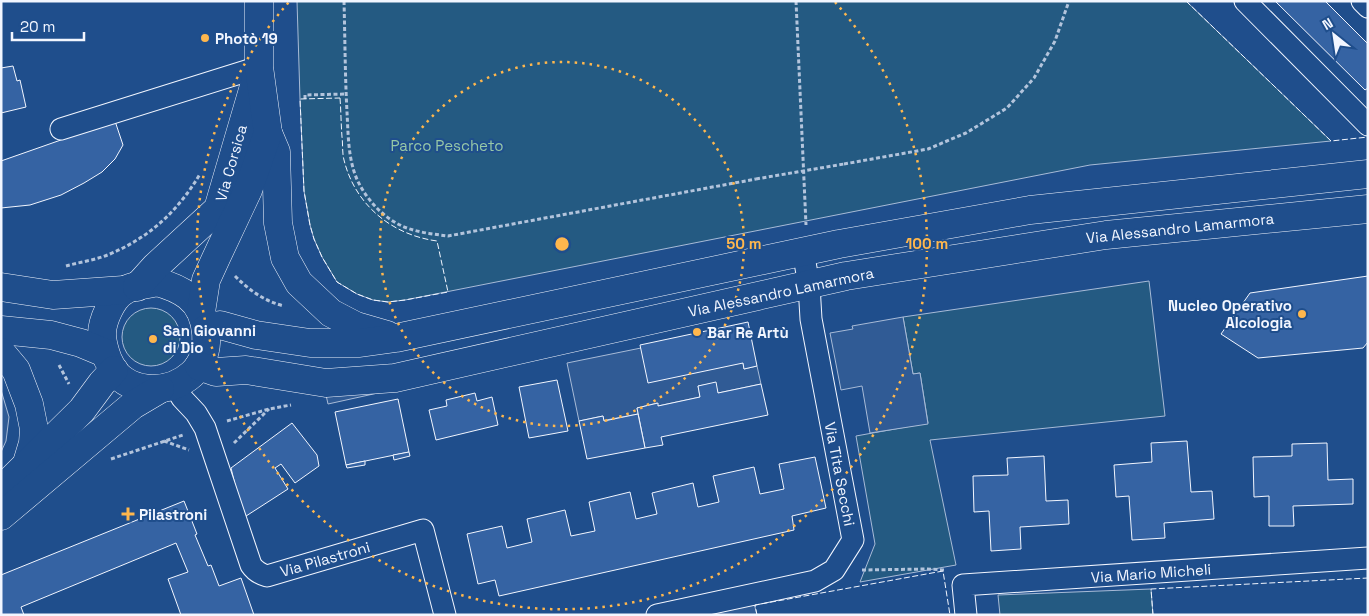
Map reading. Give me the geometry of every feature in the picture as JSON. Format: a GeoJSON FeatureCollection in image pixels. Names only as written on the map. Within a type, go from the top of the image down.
{"type":"FeatureCollection","features":[{"type":"Feature","properties":{"kind":"main road","name":"Via Corsica"},"geometry":{"type":"LineString","coordinates":[[204,321],[206,280],[248,190],[268,133],[259,67],[259,1]]}},
{"type":"Feature","properties":{"kind":"main road","name":"Via Corsica"},"geometry":{"type":"LineString","coordinates":[[130,289],[218,209],[259,67]]}},
{"type":"Feature","properties":{"kind":"main road"},"geometry":{"type":"LineString","coordinates":[[268,133],[276,152],[278,223],[285,258],[299,283],[331,314],[356,326],[396,338]]}},
{"type":"Feature","properties":{"kind":"main road"},"geometry":{"type":"LineString","coordinates":[[204,321],[256,335],[310,343],[360,343],[396,338],[805,239],[1030,210],[1368,174]]}},
{"type":"Feature","properties":{"kind":"main road","name":"Via Alessandro Lamarmora"},"geometry":{"type":"LineString","coordinates":[[199,366],[216,372],[246,370],[326,383],[395,378],[846,276],[1106,234],[1368,209]]}},
{"type":"Feature","properties":{"kind":"main road"},"geometry":{"type":"LineString","coordinates":[[1,287],[53,295],[130,289],[157,282],[175,288],[189,296],[204,321],[206,352],[199,366],[192,374],[133,405],[1,516]]}},
{"type":"Feature","properties":{"kind":"main road"},"geometry":{"type":"LineString","coordinates":[[1,490],[82,410],[102,383],[109,362],[102,333],[107,314],[113,300],[130,289]]}},
{"type":"Feature","properties":{"kind":"main road"},"geometry":{"type":"LineString","coordinates":[[1,330],[51,335],[81,343],[109,362],[125,380],[140,388],[167,387]]}},
{"type":"Feature","properties":{"kind":"main road"},"geometry":{"type":"LineString","coordinates":[[1,352],[16,370],[29,404],[34,429],[33,443],[27,463]]}},
{"type":"Feature","properties":{"kind":"street"},"geometry":{"type":"LineString","coordinates":[[1245,1],[1368,125]]}},
{"type":"Feature","properties":{"kind":"street"},"geometry":{"type":"LineString","coordinates":[[1362,1],[1368,7]]}},
{"type":"Feature","properties":{"kind":"street"},"geometry":{"type":"LineString","coordinates":[[61,129],[259,67]]}},
{"type":"Feature","properties":{"kind":"street","name":"Via Tita Secchi"},"geometry":{"type":"LineString","coordinates":[[657,615],[815,581],[834,570],[853,540],[811,319],[805,239]]}},
{"type":"Feature","properties":{"kind":"street","name":"Via Pilastroni"},"geometry":{"type":"LineString","coordinates":[[167,387],[182,398],[196,413],[205,428],[251,565],[257,572],[267,576],[423,530],[445,615]]}},
{"type":"Feature","properties":{"kind":"street","name":"Via Mario Micheli"},"geometry":{"type":"LineString","coordinates":[[963,585],[1368,558]]}},
{"type":"Feature","properties":{"kind":"street"},"geometry":{"type":"LineString","coordinates":[[963,585],[966,615]]}},
{"type":"Feature","properties":{"kind":"path"},"geometry":{"type":"LineString","coordinates":[[344,1],[346,94],[349,148],[353,170],[365,194],[379,212],[400,226],[426,233],[448,236],[928,149],[966,134],[1007,108],[1034,78],[1055,41],[1069,1]]}},
{"type":"Feature","properties":{"kind":"path"},"geometry":{"type":"LineString","coordinates":[[796,1],[805,239]]}},
{"type":"Feature","properties":{"kind":"path"},"geometry":{"type":"LineString","coordinates":[[305,99],[305,95],[346,94]]}},
{"type":"Feature","properties":{"kind":"path"},"geometry":{"type":"LineString","coordinates":[[65,266],[108,254],[142,237],[158,226],[180,204],[204,167]]}},
{"type":"Feature","properties":{"kind":"path"},"geometry":{"type":"LineString","coordinates":[[805,239],[815,224]]}},
{"type":"Feature","properties":{"kind":"path"},"geometry":{"type":"LineString","coordinates":[[235,276],[249,290],[270,302],[280,305]]}},
{"type":"Feature","properties":{"kind":"path"},"geometry":{"type":"LineString","coordinates":[[57,362],[72,392]]}},
{"type":"Feature","properties":{"kind":"path"},"geometry":{"type":"LineString","coordinates":[[267,402],[269,409]]}},
{"type":"Feature","properties":{"kind":"path"},"geometry":{"type":"LineString","coordinates":[[108,460],[164,441]]}},
{"type":"Feature","properties":{"kind":"path"},"geometry":{"type":"LineString","coordinates":[[834,570],[927,569],[962,571],[963,585]]}},
{"type":"Feature","properties":{"kind":"green space","name":"Parco Pescheto"},"geometry":{"type":"Polygon","coordinates":[[[297,1],[1186,1],[1331,141],[1090,165],[405,300],[388,302],[373,300],[357,294],[337,282],[322,257],[310,225],[304,191],[297,1]]]}},
{"type":"Feature","properties":{"kind":"green space"},"geometry":{"type":"Polygon","coordinates":[[[1149,281],[1165,416],[930,440],[956,565],[860,582],[875,544],[856,436],[928,423],[920,373],[913,374],[903,317],[1149,281]]]}},
{"type":"Feature","properties":{"kind":"green space"},"geometry":{"type":"Polygon","coordinates":[[[151,308],[167,313],[175,321],[180,337],[175,353],[167,361],[151,366],[135,361],[127,353],[122,337],[127,321],[135,313],[151,308]]]}},
{"type":"Feature","properties":{"kind":"green space"},"geometry":{"type":"Polygon","coordinates":[[[1151,589],[1153,615],[1000,615],[998,595],[1151,589]]]}},
{"type":"Feature","properties":{"kind":"shaded area"},"geometry":{"type":"Polygon","coordinates":[[[903,317],[913,374],[920,373],[928,424],[870,433],[862,386],[841,390],[830,333],[853,329],[852,326],[903,317]]]}},
{"type":"Feature","properties":{"kind":"shaded area"},"geometry":{"type":"Polygon","coordinates":[[[641,348],[743,363],[744,369],[757,366],[761,384],[718,393],[715,383],[698,386],[700,397],[658,406],[657,403],[637,408],[638,414],[604,421],[603,416],[579,421],[567,363],[641,348]]]}},
{"type":"Feature","properties":{"kind":"shaded area"},"geometry":{"type":"Polygon","coordinates":[[[1,390],[9,417],[6,441],[1,452],[1,390]]]}},
{"type":"Feature","properties":{"kind":"shaded area"},"geometry":{"type":"Polygon","coordinates":[[[387,391],[328,404],[326,395],[387,391]]]}},
{"type":"Feature","properties":{"kind":"shaded area"},"geometry":{"type":"Polygon","coordinates":[[[753,599],[757,615],[682,615],[753,599]]]}},
{"type":"Feature","properties":{"kind":"building"},"geometry":{"type":"Polygon","coordinates":[[[1275,1],[1325,1],[1368,44],[1368,88],[1365,90],[1275,1]]]}},
{"type":"Feature","properties":{"kind":"building"},"geometry":{"type":"Polygon","coordinates":[[[13,66],[17,81],[20,80],[26,107],[1,113],[1,68],[13,66]]]}},
{"type":"Feature","properties":{"kind":"building"},"geometry":{"type":"Polygon","coordinates":[[[115,121],[123,145],[115,159],[102,172],[61,195],[30,205],[1,208],[1,161],[115,121]]]}},
{"type":"Feature","properties":{"kind":"building","name":"Nucleo Operativo Alcologia"},"geometry":{"type":"Polygon","coordinates":[[[1368,276],[1368,342],[1363,348],[1258,358],[1221,334],[1250,293],[1368,276]]]}},
{"type":"Feature","properties":{"kind":"building"},"geometry":{"type":"Polygon","coordinates":[[[748,322],[757,366],[744,369],[743,363],[648,383],[640,345],[748,322]]]}},
{"type":"Feature","properties":{"kind":"building"},"geometry":{"type":"Polygon","coordinates":[[[557,380],[568,431],[529,438],[519,387],[557,380]]]}},
{"type":"Feature","properties":{"kind":"building"},"geometry":{"type":"Polygon","coordinates":[[[716,382],[718,393],[761,384],[768,415],[661,437],[663,445],[645,448],[637,408],[658,403],[658,406],[700,397],[698,386],[716,382]]]}},
{"type":"Feature","properties":{"kind":"building"},"geometry":{"type":"Polygon","coordinates":[[[475,393],[477,401],[492,397],[498,425],[436,440],[429,410],[447,406],[446,400],[475,393]]]}},
{"type":"Feature","properties":{"kind":"building"},"geometry":{"type":"Polygon","coordinates":[[[398,399],[409,452],[346,465],[335,412],[398,399]]]}},
{"type":"Feature","properties":{"kind":"building"},"geometry":{"type":"Polygon","coordinates":[[[638,414],[645,448],[587,459],[579,421],[603,416],[604,421],[638,414]]]}},
{"type":"Feature","properties":{"kind":"building"},"geometry":{"type":"Polygon","coordinates":[[[292,423],[317,455],[319,466],[295,483],[281,464],[275,468],[288,489],[243,518],[231,468],[292,423]]]}},
{"type":"Feature","properties":{"kind":"building"},"geometry":{"type":"Polygon","coordinates":[[[1187,441],[1191,492],[1212,491],[1214,519],[1164,523],[1165,538],[1132,540],[1129,496],[1116,497],[1114,465],[1152,462],[1151,443],[1187,441]]]}},
{"type":"Feature","properties":{"kind":"building"},"geometry":{"type":"Polygon","coordinates":[[[1327,443],[1328,480],[1353,479],[1353,504],[1293,506],[1294,526],[1269,526],[1269,496],[1254,497],[1253,457],[1292,456],[1292,444],[1327,443]]]}},
{"type":"Feature","properties":{"kind":"building"},"geometry":{"type":"Polygon","coordinates":[[[409,452],[410,456],[394,460],[393,455],[409,452]]]}},
{"type":"Feature","properties":{"kind":"building"},"geometry":{"type":"Polygon","coordinates":[[[1044,456],[1046,501],[1068,500],[1069,524],[1020,527],[1021,549],[991,551],[989,511],[974,512],[973,476],[1008,475],[1007,458],[1044,456]]]}},
{"type":"Feature","properties":{"kind":"building"},"geometry":{"type":"Polygon","coordinates":[[[815,457],[826,508],[792,516],[794,530],[499,596],[495,580],[478,584],[467,534],[502,526],[507,548],[532,542],[527,519],[565,510],[571,536],[595,531],[589,502],[630,492],[636,519],[657,514],[652,493],[693,483],[698,507],[719,502],[713,476],[754,467],[760,494],[784,489],[779,464],[815,457]]]}},
{"type":"Feature","properties":{"kind":"building"},"geometry":{"type":"Polygon","coordinates":[[[365,461],[365,465],[347,468],[346,465],[365,461]]]}},
{"type":"Feature","properties":{"kind":"building"},"geometry":{"type":"Polygon","coordinates":[[[184,501],[197,534],[195,535],[208,566],[211,565],[219,586],[241,578],[254,615],[181,615],[168,579],[188,572],[176,543],[21,607],[24,615],[1,615],[1,575],[184,501]]]}},
{"type":"Feature","properties":{"kind":"fence"},"geometry":{"type":"LineString","coordinates":[[1186,1],[1331,141],[1368,137]]}},
{"type":"Feature","properties":{"kind":"fence"},"geometry":{"type":"LineString","coordinates":[[340,98],[343,157],[349,176],[357,191],[366,204],[391,225],[421,238],[437,241],[448,292],[388,302],[373,300],[357,294],[337,282],[322,257],[310,225],[304,191],[300,99],[340,98]]}},
{"type":"Feature","properties":{"kind":"fence"},"geometry":{"type":"LineString","coordinates":[[757,615],[755,605],[943,571],[950,615]]}},
{"type":"Feature","properties":{"kind":"fence"},"geometry":{"type":"LineString","coordinates":[[1153,615],[1151,589],[1368,578]]}},
{"type":"Feature","properties":{"kind":"place","name":"Photò 19"},"geometry":{"type":"Point","coordinates":[205,38]}},
{"type":"Feature","properties":{"kind":"place","name":"Nucleo Operativo Alcologia"},"geometry":{"type":"Point","coordinates":[1302,314]}},
{"type":"Feature","properties":{"kind":"place","name":"Bar Re Artù"},"geometry":{"type":"Point","coordinates":[697,332]}},
{"type":"Feature","properties":{"kind":"place","name":"San Giovanni di Dio"},"geometry":{"type":"Point","coordinates":[153,339]}},
{"type":"Feature","properties":{"kind":"place","name":"Pilastroni"},"geometry":{"type":"Point","coordinates":[128,514]}}]}
